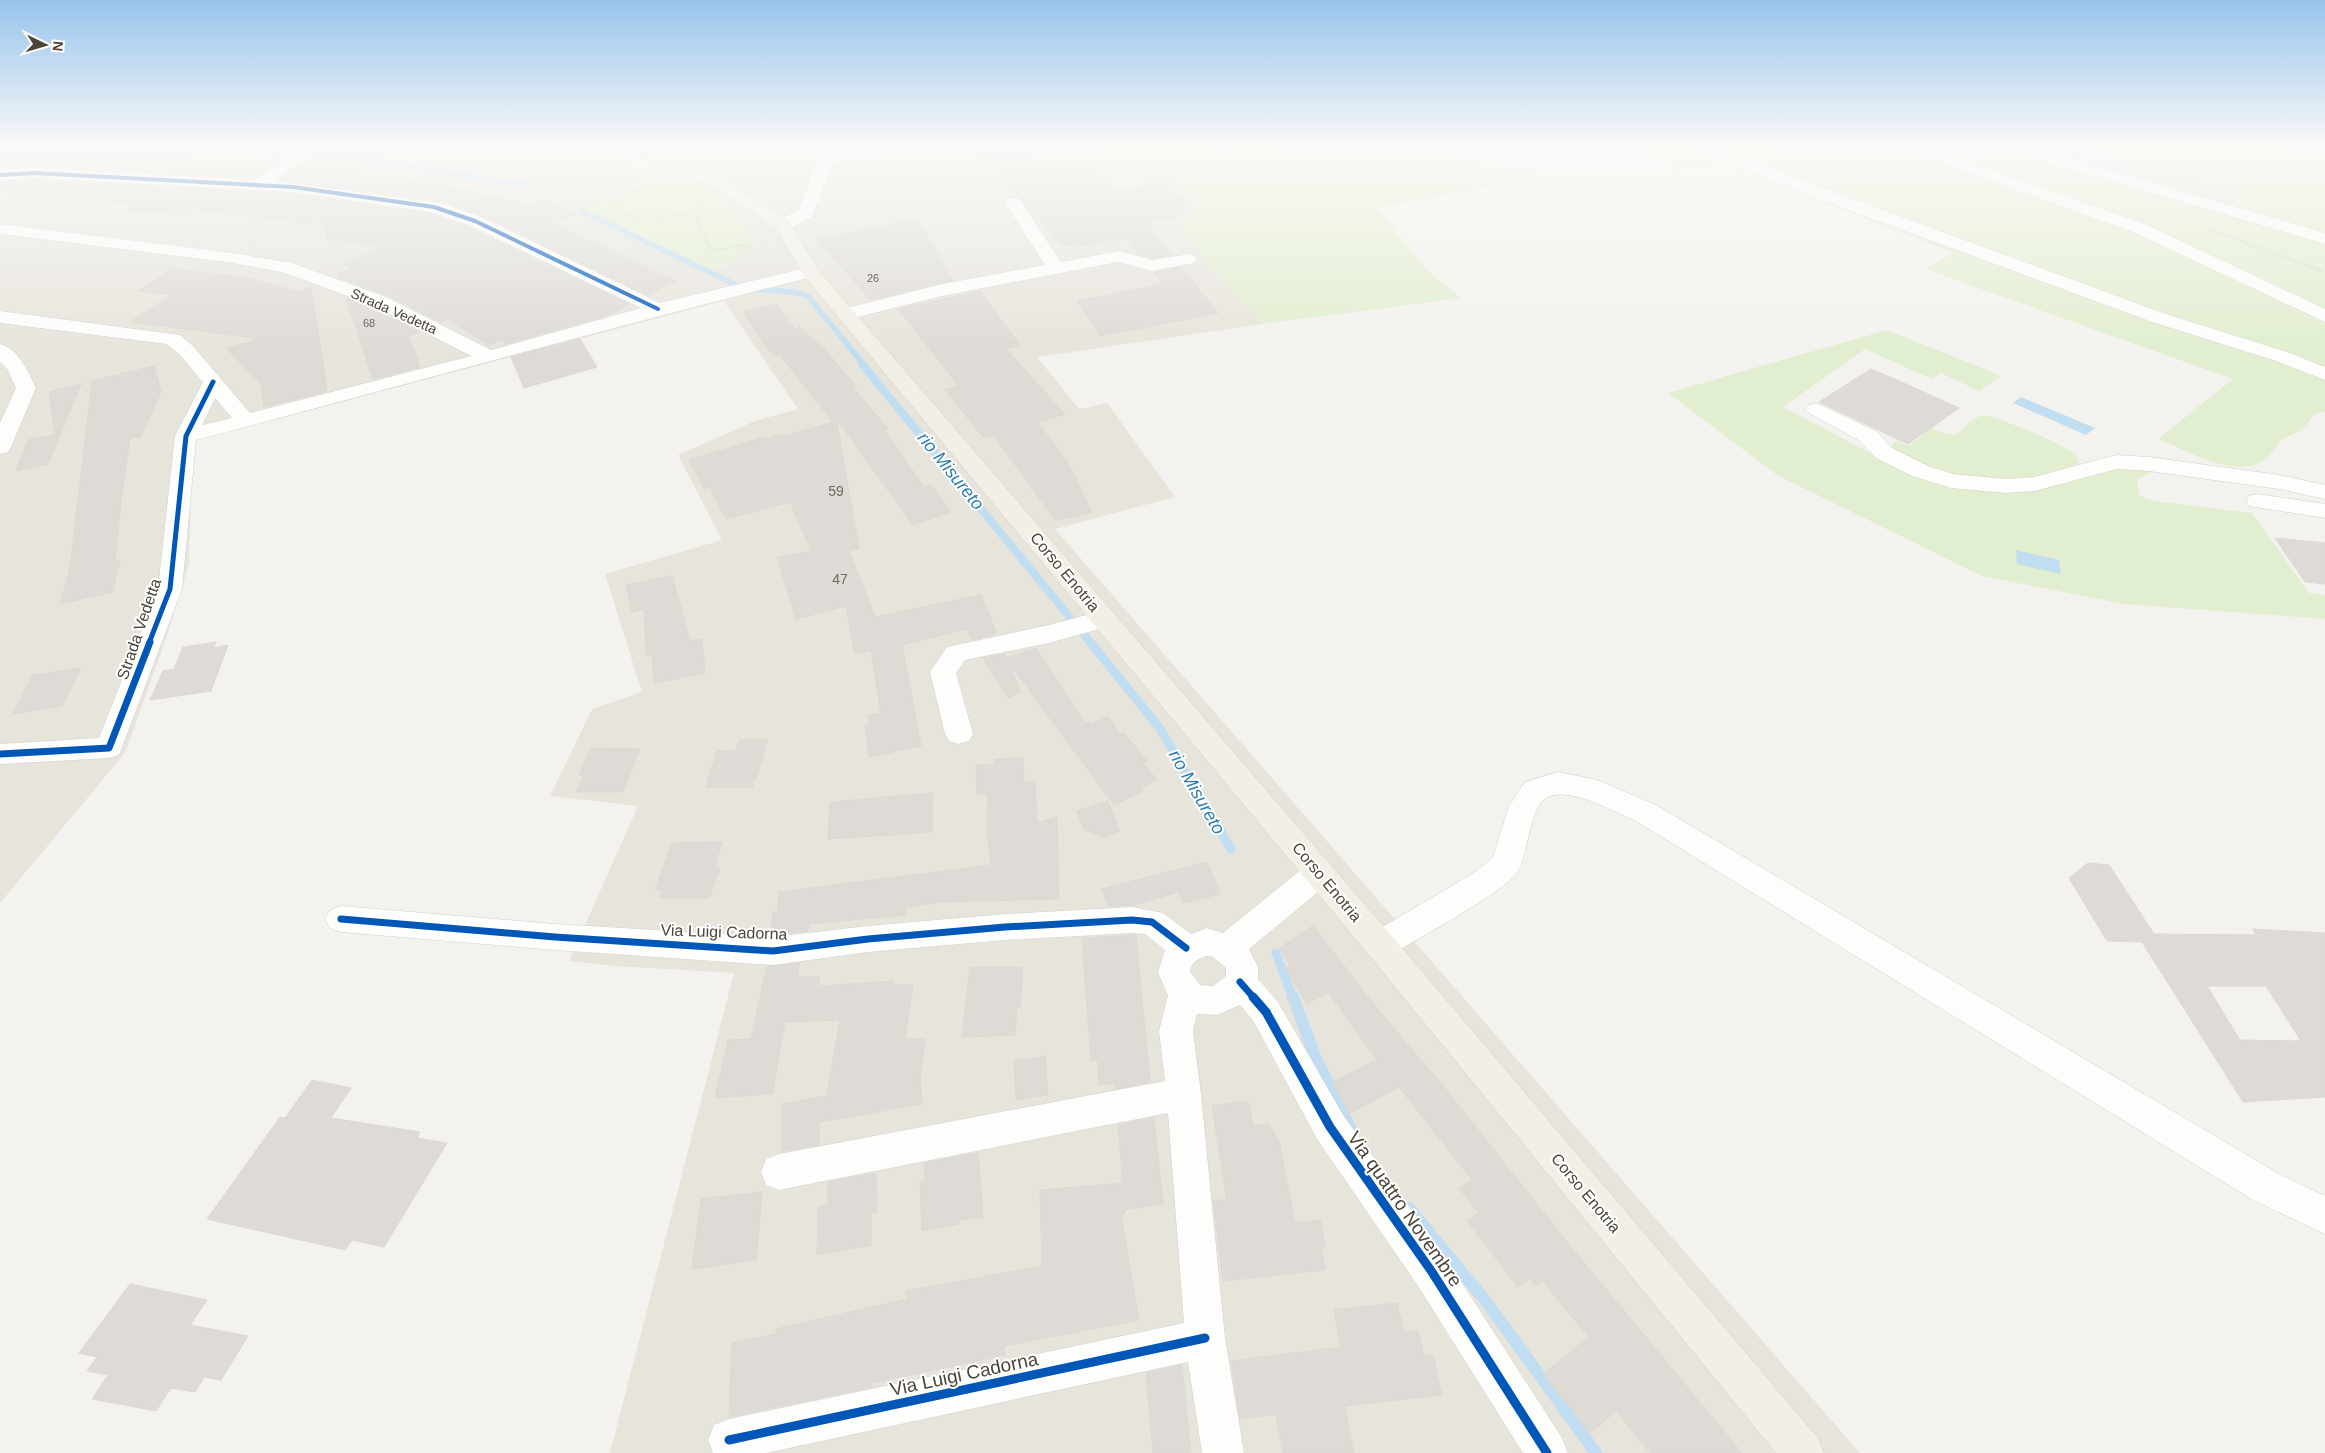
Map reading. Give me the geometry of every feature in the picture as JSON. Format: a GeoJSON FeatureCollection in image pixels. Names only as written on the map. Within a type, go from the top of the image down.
{"type":"FeatureCollection","features":[{"type":"Feature","properties":{"kind":"main road","name":"Corso Enotria"},"geometry":{"type":"LineString","coordinates":[[769,216],[783,225],[810,272],[846,314],[1087,624],[1319,873],[1803,1453]]}},
{"type":"Feature","properties":{"kind":"street"},"geometry":{"type":"LineString","coordinates":[[460,216],[475,221],[658,309]]}},
{"type":"Feature","properties":{"kind":"street"},"geometry":{"type":"LineString","coordinates":[[783,225],[801,216]]}},
{"type":"Feature","properties":{"kind":"street"},"geometry":{"type":"LineString","coordinates":[[1022,216],[1056,267]]}},
{"type":"Feature","properties":{"kind":"street"},"geometry":{"type":"LineString","coordinates":[[1881,216],[2159,318],[2283,357],[2325,374]]}},
{"type":"Feature","properties":{"kind":"street"},"geometry":{"type":"LineString","coordinates":[[2105,216],[2196,252],[2325,316]]}},
{"type":"Feature","properties":{"kind":"street"},"geometry":{"type":"LineString","coordinates":[[2246,216],[2325,239]]}},
{"type":"Feature","properties":{"kind":"street","name":"Strada Vedetta"},"geometry":{"type":"LineString","coordinates":[[0,229],[226,257],[286,267],[379,301],[489,357]]}},
{"type":"Feature","properties":{"kind":"street"},"geometry":{"type":"LineString","coordinates":[[846,314],[942,290],[1119,256],[1152,266],[1188,259]]}},
{"type":"Feature","properties":{"kind":"street"},"geometry":{"type":"LineString","coordinates":[[186,436],[489,357],[658,309],[810,272]]}},
{"type":"Feature","properties":{"kind":"street"},"geometry":{"type":"LineString","coordinates":[[0,317],[173,338],[186,350],[245,420]]}},
{"type":"Feature","properties":{"kind":"street"},"geometry":{"type":"LineString","coordinates":[[0,350],[16,367],[26,388],[0,447]]}},
{"type":"Feature","properties":{"kind":"street","name":"Strada Vedetta"},"geometry":{"type":"LineString","coordinates":[[0,754],[110,748],[170,589],[186,436],[213,382]]}},
{"type":"Feature","properties":{"kind":"street"},"geometry":{"type":"LineString","coordinates":[[1816,409],[1868,436],[1884,453],[1920,471],[1960,482],[2006,486],[2035,484],[2116,462],[2149,464],[2279,482],[2325,492]]}},
{"type":"Feature","properties":{"kind":"street"},"geometry":{"type":"LineString","coordinates":[[2257,502],[2325,511]]}},
{"type":"Feature","properties":{"kind":"street"},"geometry":{"type":"LineString","coordinates":[[959,734],[943,672],[956,653],[1087,624]]}},
{"type":"Feature","properties":{"kind":"street"},"geometry":{"type":"LineString","coordinates":[[1380,945],[1486,881],[1506,864],[1524,806],[1535,790],[1558,783],[1587,788],[1646,813],[2266,1187],[2325,1215]]}},
{"type":"Feature","properties":{"kind":"street"},"geometry":{"type":"LineString","coordinates":[[1228,948],[1319,873]]}},
{"type":"Feature","properties":{"kind":"street","name":"Via Luigi Cadorna"},"geometry":{"type":"LineString","coordinates":[[341,919],[555,937],[773,951],[868,939],[1005,927],[1132,920],[1152,922],[1186,948]]}},
{"type":"Feature","properties":{"kind":"street"},"geometry":{"type":"LineString","coordinates":[[1207,942],[1228,948],[1241,964],[1242,973],[1240,982],[1230,994],[1216,1000],[1194,998],[1177,985],[1174,970],[1178,956],[1186,948],[1207,942]]}},
{"type":"Feature","properties":{"kind":"street","name":"Via quattro Novembre"},"geometry":{"type":"LineString","coordinates":[[1240,982],[1266,1012],[1330,1127],[1432,1272],[1547,1453]]}},
{"type":"Feature","properties":{"kind":"street"},"geometry":{"type":"LineString","coordinates":[[1185,993],[1176,1031],[1184,1094],[1205,1338],[1223,1453]]}},
{"type":"Feature","properties":{"kind":"street"},"geometry":{"type":"LineString","coordinates":[[779,1172],[1184,1094]]}},
{"type":"Feature","properties":{"kind":"street","name":"Via Luigi Cadorna"},"geometry":{"type":"LineString","coordinates":[[728,1440],[1205,1338]]}},
{"type":"Feature","properties":{"kind":"path"},"geometry":{"type":"LineString","coordinates":[[626,216],[642,219],[666,216]]}},
{"type":"Feature","properties":{"kind":"path"},"geometry":{"type":"LineString","coordinates":[[696,216],[710,248],[716,250],[744,245],[758,251]]}},
{"type":"Feature","properties":{"kind":"path"},"geometry":{"type":"LineString","coordinates":[[2207,228],[2325,272]]}},
{"type":"Feature","properties":{"kind":"shaded area"},"geometry":{"type":"Polygon","coordinates":[[[0,216],[1190,216],[1177,219],[1191,245],[1263,324],[1037,357],[1079,409],[1107,403],[1175,497],[1055,529],[1860,1453],[610,1453],[734,973],[615,966],[569,961],[638,806],[550,796],[592,709],[642,692],[605,574],[722,540],[678,455],[755,421],[798,409],[724,301],[192,441],[189,564],[166,639],[125,753],[0,903],[0,216]]]}},
{"type":"Feature","properties":{"kind":"shaded area"},"geometry":{"type":"Polygon","coordinates":[[[766,247],[782,259],[791,270],[765,278],[746,269],[732,276],[719,270],[766,247]]]}},
{"type":"Feature","properties":{"kind":"green space"},"geometry":{"type":"Polygon","coordinates":[[[595,216],[737,216],[747,235],[758,244],[730,257],[737,260],[715,271],[634,233],[631,234],[595,216]]]}},
{"type":"Feature","properties":{"kind":"green space"},"geometry":{"type":"Polygon","coordinates":[[[1190,216],[1384,216],[1426,268],[1462,298],[1263,324],[1191,245],[1177,219],[1190,216]]]}},
{"type":"Feature","properties":{"kind":"green space"},"geometry":{"type":"Polygon","coordinates":[[[1858,216],[2325,216],[2325,412],[2314,415],[2300,431],[2282,440],[2270,455],[2261,462],[2237,467],[2209,461],[2158,439],[2233,379],[1925,269],[1953,253],[1858,216]]]}},
{"type":"Feature","properties":{"kind":"green space"},"geometry":{"type":"Polygon","coordinates":[[[1887,330],[2001,376],[1979,391],[1941,373],[1932,379],[1865,349],[1783,407],[1897,467],[1990,490],[2118,467],[2155,470],[2137,480],[2140,496],[2155,501],[2252,513],[2309,593],[2325,595],[2325,619],[2124,604],[1982,576],[1777,475],[1668,393],[1887,330]]]}},
{"type":"Feature","properties":{"kind":"green space"},"geometry":{"type":"Polygon","coordinates":[[[1983,415],[2017,426],[2060,445],[2076,456],[2079,463],[2039,478],[1973,481],[1910,462],[1891,447],[1896,440],[1909,446],[1931,428],[1943,433],[1956,434],[1968,423],[1983,415]]]}},
{"type":"Feature","properties":{"kind":"water"},"geometry":{"type":"Polygon","coordinates":[[[2021,397],[2095,428],[2086,435],[2013,403],[2021,397]]]}},
{"type":"Feature","properties":{"kind":"water"},"geometry":{"type":"Polygon","coordinates":[[[2016,550],[2059,560],[2061,574],[2017,564],[2016,550]]]}},
{"type":"Feature","properties":{"kind":"building"},"geometry":{"type":"Polygon","coordinates":[[[248,216],[436,216],[468,227],[629,304],[606,316],[505,344],[503,339],[488,345],[448,319],[441,322],[387,295],[340,278],[338,274],[351,268],[344,264],[384,246],[327,239],[321,220],[306,223],[248,216]]]}},
{"type":"Feature","properties":{"kind":"building"},"geometry":{"type":"Polygon","coordinates":[[[484,216],[569,216],[551,223],[676,281],[647,295],[484,216]]]}},
{"type":"Feature","properties":{"kind":"building"},"geometry":{"type":"Polygon","coordinates":[[[1036,216],[1182,216],[1147,222],[1171,255],[1153,258],[1140,255],[1126,237],[1080,246],[1078,243],[1063,246],[1036,216]]]}},
{"type":"Feature","properties":{"kind":"building"},"geometry":{"type":"Polygon","coordinates":[[[909,221],[912,224],[919,223],[953,280],[871,300],[816,239],[909,221]]]}},
{"type":"Feature","properties":{"kind":"building"},"geometry":{"type":"Polygon","coordinates":[[[1181,267],[1218,313],[1100,336],[1077,301],[1163,284],[1154,273],[1181,267]]]}},
{"type":"Feature","properties":{"kind":"building"},"geometry":{"type":"Polygon","coordinates":[[[172,269],[248,278],[300,292],[311,287],[327,391],[264,407],[261,384],[226,348],[262,339],[130,322],[171,295],[138,291],[172,269]]]}},
{"type":"Feature","properties":{"kind":"building"},"geometry":{"type":"Polygon","coordinates":[[[980,291],[1020,345],[1006,349],[1065,414],[1037,422],[1070,466],[1092,513],[1055,520],[994,436],[984,438],[945,390],[959,386],[898,309],[980,291]]]}},
{"type":"Feature","properties":{"kind":"building"},"geometry":{"type":"Polygon","coordinates":[[[346,298],[371,307],[420,332],[409,336],[420,367],[373,379],[346,298]]]}},
{"type":"Feature","properties":{"kind":"building"},"geometry":{"type":"Polygon","coordinates":[[[777,304],[795,329],[800,327],[826,351],[855,385],[852,386],[888,429],[884,430],[924,487],[931,485],[951,512],[913,525],[836,418],[859,549],[849,551],[875,617],[981,595],[997,634],[972,640],[966,629],[902,645],[921,746],[869,757],[865,725],[870,724],[868,716],[881,713],[871,651],[855,654],[846,606],[796,619],[777,557],[811,551],[790,502],[726,519],[710,487],[704,488],[689,460],[765,437],[766,439],[780,434],[782,437],[833,422],[780,355],[775,356],[766,347],[743,312],[777,304]]]}},
{"type":"Feature","properties":{"kind":"building"},"geometry":{"type":"Polygon","coordinates":[[[580,339],[597,367],[524,388],[511,357],[580,339]]]}},
{"type":"Feature","properties":{"kind":"building"},"geometry":{"type":"Polygon","coordinates":[[[154,366],[161,392],[140,437],[130,438],[115,562],[120,561],[112,592],[60,604],[70,568],[92,381],[154,366]]]}},
{"type":"Feature","properties":{"kind":"building"},"geometry":{"type":"Polygon","coordinates":[[[1871,369],[1959,408],[1908,444],[1819,402],[1871,369]]]}},
{"type":"Feature","properties":{"kind":"building"},"geometry":{"type":"Polygon","coordinates":[[[81,384],[48,464],[16,471],[28,440],[55,435],[49,392],[81,384]]]}},
{"type":"Feature","properties":{"kind":"building"},"geometry":{"type":"Polygon","coordinates":[[[2275,538],[2325,543],[2325,584],[2305,582],[2275,538]]]}},
{"type":"Feature","properties":{"kind":"building"},"geometry":{"type":"Polygon","coordinates":[[[672,576],[690,641],[702,639],[705,673],[654,683],[652,654],[646,655],[644,609],[632,612],[626,585],[672,576]]]}},
{"type":"Feature","properties":{"kind":"building"},"geometry":{"type":"Polygon","coordinates":[[[216,642],[213,648],[228,645],[211,691],[150,700],[163,671],[174,669],[183,647],[216,642]]]}},
{"type":"Feature","properties":{"kind":"building"},"geometry":{"type":"Polygon","coordinates":[[[1036,648],[1085,723],[1089,721],[1091,724],[1108,717],[1121,734],[1124,733],[1147,761],[1143,763],[1157,780],[1141,788],[1143,791],[1114,805],[1009,663],[1021,692],[1008,698],[983,658],[1005,654],[1007,658],[1036,648]]]}},
{"type":"Feature","properties":{"kind":"building"},"geometry":{"type":"Polygon","coordinates":[[[81,668],[62,706],[13,714],[33,675],[81,668]]]}},
{"type":"Feature","properties":{"kind":"building"},"geometry":{"type":"Polygon","coordinates":[[[740,739],[768,739],[756,779],[752,780],[753,787],[706,787],[717,751],[735,751],[740,739]]]}},
{"type":"Feature","properties":{"kind":"building"},"geometry":{"type":"Polygon","coordinates":[[[591,748],[640,749],[623,792],[576,792],[584,775],[579,775],[591,748]]]}},
{"type":"Feature","properties":{"kind":"building"},"geometry":{"type":"Polygon","coordinates":[[[1023,758],[1024,782],[1035,782],[1037,823],[1057,817],[1059,899],[942,902],[905,907],[905,915],[809,924],[808,931],[771,935],[773,912],[778,911],[779,892],[991,865],[987,830],[988,794],[977,795],[976,765],[994,765],[994,759],[1023,758]]]}},
{"type":"Feature","properties":{"kind":"building"},"geometry":{"type":"Polygon","coordinates":[[[932,793],[932,832],[828,839],[830,802],[932,793]]]}},
{"type":"Feature","properties":{"kind":"building"},"geometry":{"type":"Polygon","coordinates":[[[1108,801],[1120,831],[1104,837],[1084,830],[1077,811],[1108,801]]]}},
{"type":"Feature","properties":{"kind":"building"},"geometry":{"type":"Polygon","coordinates":[[[722,842],[714,868],[720,868],[709,898],[660,898],[662,890],[655,890],[672,843],[722,842]]]}},
{"type":"Feature","properties":{"kind":"building"},"geometry":{"type":"Polygon","coordinates":[[[1207,862],[1220,894],[1183,903],[1178,892],[1134,905],[1108,906],[1102,889],[1207,862]]]}},
{"type":"Feature","properties":{"kind":"building"},"geometry":{"type":"Polygon","coordinates":[[[2088,863],[2109,865],[2154,934],[2256,935],[2253,929],[2325,933],[2325,1097],[2243,1102],[2142,942],[2107,941],[2069,878],[2088,863]],[[2207,986],[2240,1040],[2301,1041],[2266,986],[2207,986]]]}},
{"type":"Feature","properties":{"kind":"building"},"geometry":{"type":"Polygon","coordinates":[[[1313,926],[1375,1006],[1444,1087],[1571,1247],[1742,1453],[1650,1453],[1616,1411],[1589,1434],[1567,1402],[1565,1403],[1543,1374],[1589,1337],[1542,1281],[1536,1286],[1530,1278],[1518,1287],[1467,1221],[1479,1213],[1459,1188],[1472,1180],[1399,1087],[1349,1114],[1333,1082],[1377,1060],[1328,992],[1307,1004],[1285,968],[1290,965],[1279,948],[1313,926]]]}},
{"type":"Feature","properties":{"kind":"building"},"geometry":{"type":"Polygon","coordinates":[[[1136,935],[1150,1082],[1115,1089],[1115,1083],[1099,1085],[1098,1060],[1091,1061],[1082,938],[1136,935]]]}},
{"type":"Feature","properties":{"kind":"building"},"geometry":{"type":"Polygon","coordinates":[[[800,963],[797,977],[820,977],[818,986],[894,981],[893,985],[913,985],[905,1039],[925,1039],[920,1077],[922,1104],[819,1122],[819,1145],[782,1151],[782,1104],[827,1096],[840,1020],[785,1022],[772,1094],[715,1098],[728,1040],[751,1039],[767,966],[800,963]]]}},
{"type":"Feature","properties":{"kind":"building"},"geometry":{"type":"Polygon","coordinates":[[[970,967],[1023,967],[1020,1007],[1017,1007],[1015,1035],[962,1037],[970,967]]]}},
{"type":"Feature","properties":{"kind":"building"},"geometry":{"type":"Polygon","coordinates":[[[1045,1056],[1048,1095],[1016,1100],[1014,1061],[1045,1056]]]}},
{"type":"Feature","properties":{"kind":"building"},"geometry":{"type":"Polygon","coordinates":[[[312,1080],[351,1088],[331,1118],[420,1132],[417,1138],[447,1143],[384,1247],[352,1240],[345,1250],[207,1219],[280,1117],[285,1118],[312,1080]]]}},
{"type":"Feature","properties":{"kind":"building"},"geometry":{"type":"Polygon","coordinates":[[[1248,1101],[1253,1126],[1269,1124],[1279,1141],[1295,1223],[1320,1220],[1325,1247],[1321,1247],[1325,1270],[1223,1281],[1213,1200],[1227,1200],[1212,1106],[1248,1101]]]}},
{"type":"Feature","properties":{"kind":"building"},"geometry":{"type":"Polygon","coordinates":[[[1154,1118],[1163,1204],[1124,1210],[1125,1214],[1121,1215],[1139,1320],[1004,1346],[1005,1355],[872,1383],[872,1387],[729,1417],[732,1343],[776,1334],[776,1329],[907,1299],[906,1291],[1042,1266],[1040,1190],[1123,1183],[1118,1125],[1154,1118]]]}},
{"type":"Feature","properties":{"kind":"building"},"geometry":{"type":"Polygon","coordinates":[[[978,1153],[983,1217],[959,1220],[959,1224],[922,1231],[920,1182],[925,1181],[924,1163],[978,1153]]]}},
{"type":"Feature","properties":{"kind":"building"},"geometry":{"type":"Polygon","coordinates":[[[876,1173],[877,1212],[871,1213],[871,1245],[817,1255],[818,1207],[828,1205],[828,1182],[876,1173]]]}},
{"type":"Feature","properties":{"kind":"building"},"geometry":{"type":"Polygon","coordinates":[[[762,1192],[756,1260],[692,1269],[701,1199],[762,1192]]]}},
{"type":"Feature","properties":{"kind":"building"},"geometry":{"type":"Polygon","coordinates":[[[130,1284],[207,1300],[190,1325],[248,1336],[221,1380],[204,1377],[195,1392],[171,1388],[156,1411],[92,1399],[108,1375],[87,1371],[97,1357],[79,1353],[130,1284]]]}},
{"type":"Feature","properties":{"kind":"building"},"geometry":{"type":"Polygon","coordinates":[[[1397,1303],[1404,1333],[1418,1331],[1424,1356],[1433,1355],[1442,1395],[1345,1406],[1354,1453],[1283,1453],[1276,1414],[1240,1419],[1231,1361],[1341,1347],[1334,1310],[1397,1303]]]}},
{"type":"Feature","properties":{"kind":"building"},"geometry":{"type":"Polygon","coordinates":[[[1182,1365],[1191,1453],[1153,1453],[1146,1373],[1182,1365]]]}},
{"type":"Feature","properties":{"kind":"waterway","name":"rio Misureto"},"geometry":{"type":"LineString","coordinates":[[591,216],[743,288],[794,292],[808,296],[864,365]]}},
{"type":"Feature","properties":{"kind":"waterway","name":"rio Misureto"},"geometry":{"type":"LineString","coordinates":[[862,364],[1091,643]]}},
{"type":"Feature","properties":{"kind":"waterway","name":"rio Misureto"},"geometry":{"type":"LineString","coordinates":[[1090,642],[1159,727],[1231,849]]}},
{"type":"Feature","properties":{"kind":"waterway"},"geometry":{"type":"LineString","coordinates":[[1276,953],[1293,998]]}},
{"type":"Feature","properties":{"kind":"waterway"},"geometry":{"type":"LineString","coordinates":[[1293,997],[1316,1059],[1350,1127]]}},
{"type":"Feature","properties":{"kind":"waterway"},"geometry":{"type":"LineString","coordinates":[[1409,1208],[1485,1300],[1596,1453]]}},
{"type":"Feature","properties":{"kind":"cycle path"},"geometry":{"type":"LineString","coordinates":[[460,216],[475,221],[658,309]]}},
{"type":"Feature","properties":{"kind":"cycle path"},"geometry":{"type":"LineString","coordinates":[[0,754],[109,748],[170,589],[186,436],[213,382]]}},
{"type":"Feature","properties":{"kind":"cycle path"},"geometry":{"type":"LineString","coordinates":[[341,919],[555,937],[773,951],[868,939],[1005,927],[1132,920],[1152,922],[1186,948]]}},
{"type":"Feature","properties":{"kind":"cycle path"},"geometry":{"type":"LineString","coordinates":[[1240,982],[1266,1012],[1330,1127],[1432,1272],[1547,1453]]}},
{"type":"Feature","properties":{"kind":"cycle path"},"geometry":{"type":"LineString","coordinates":[[729,1440],[1205,1338]]}}]}
